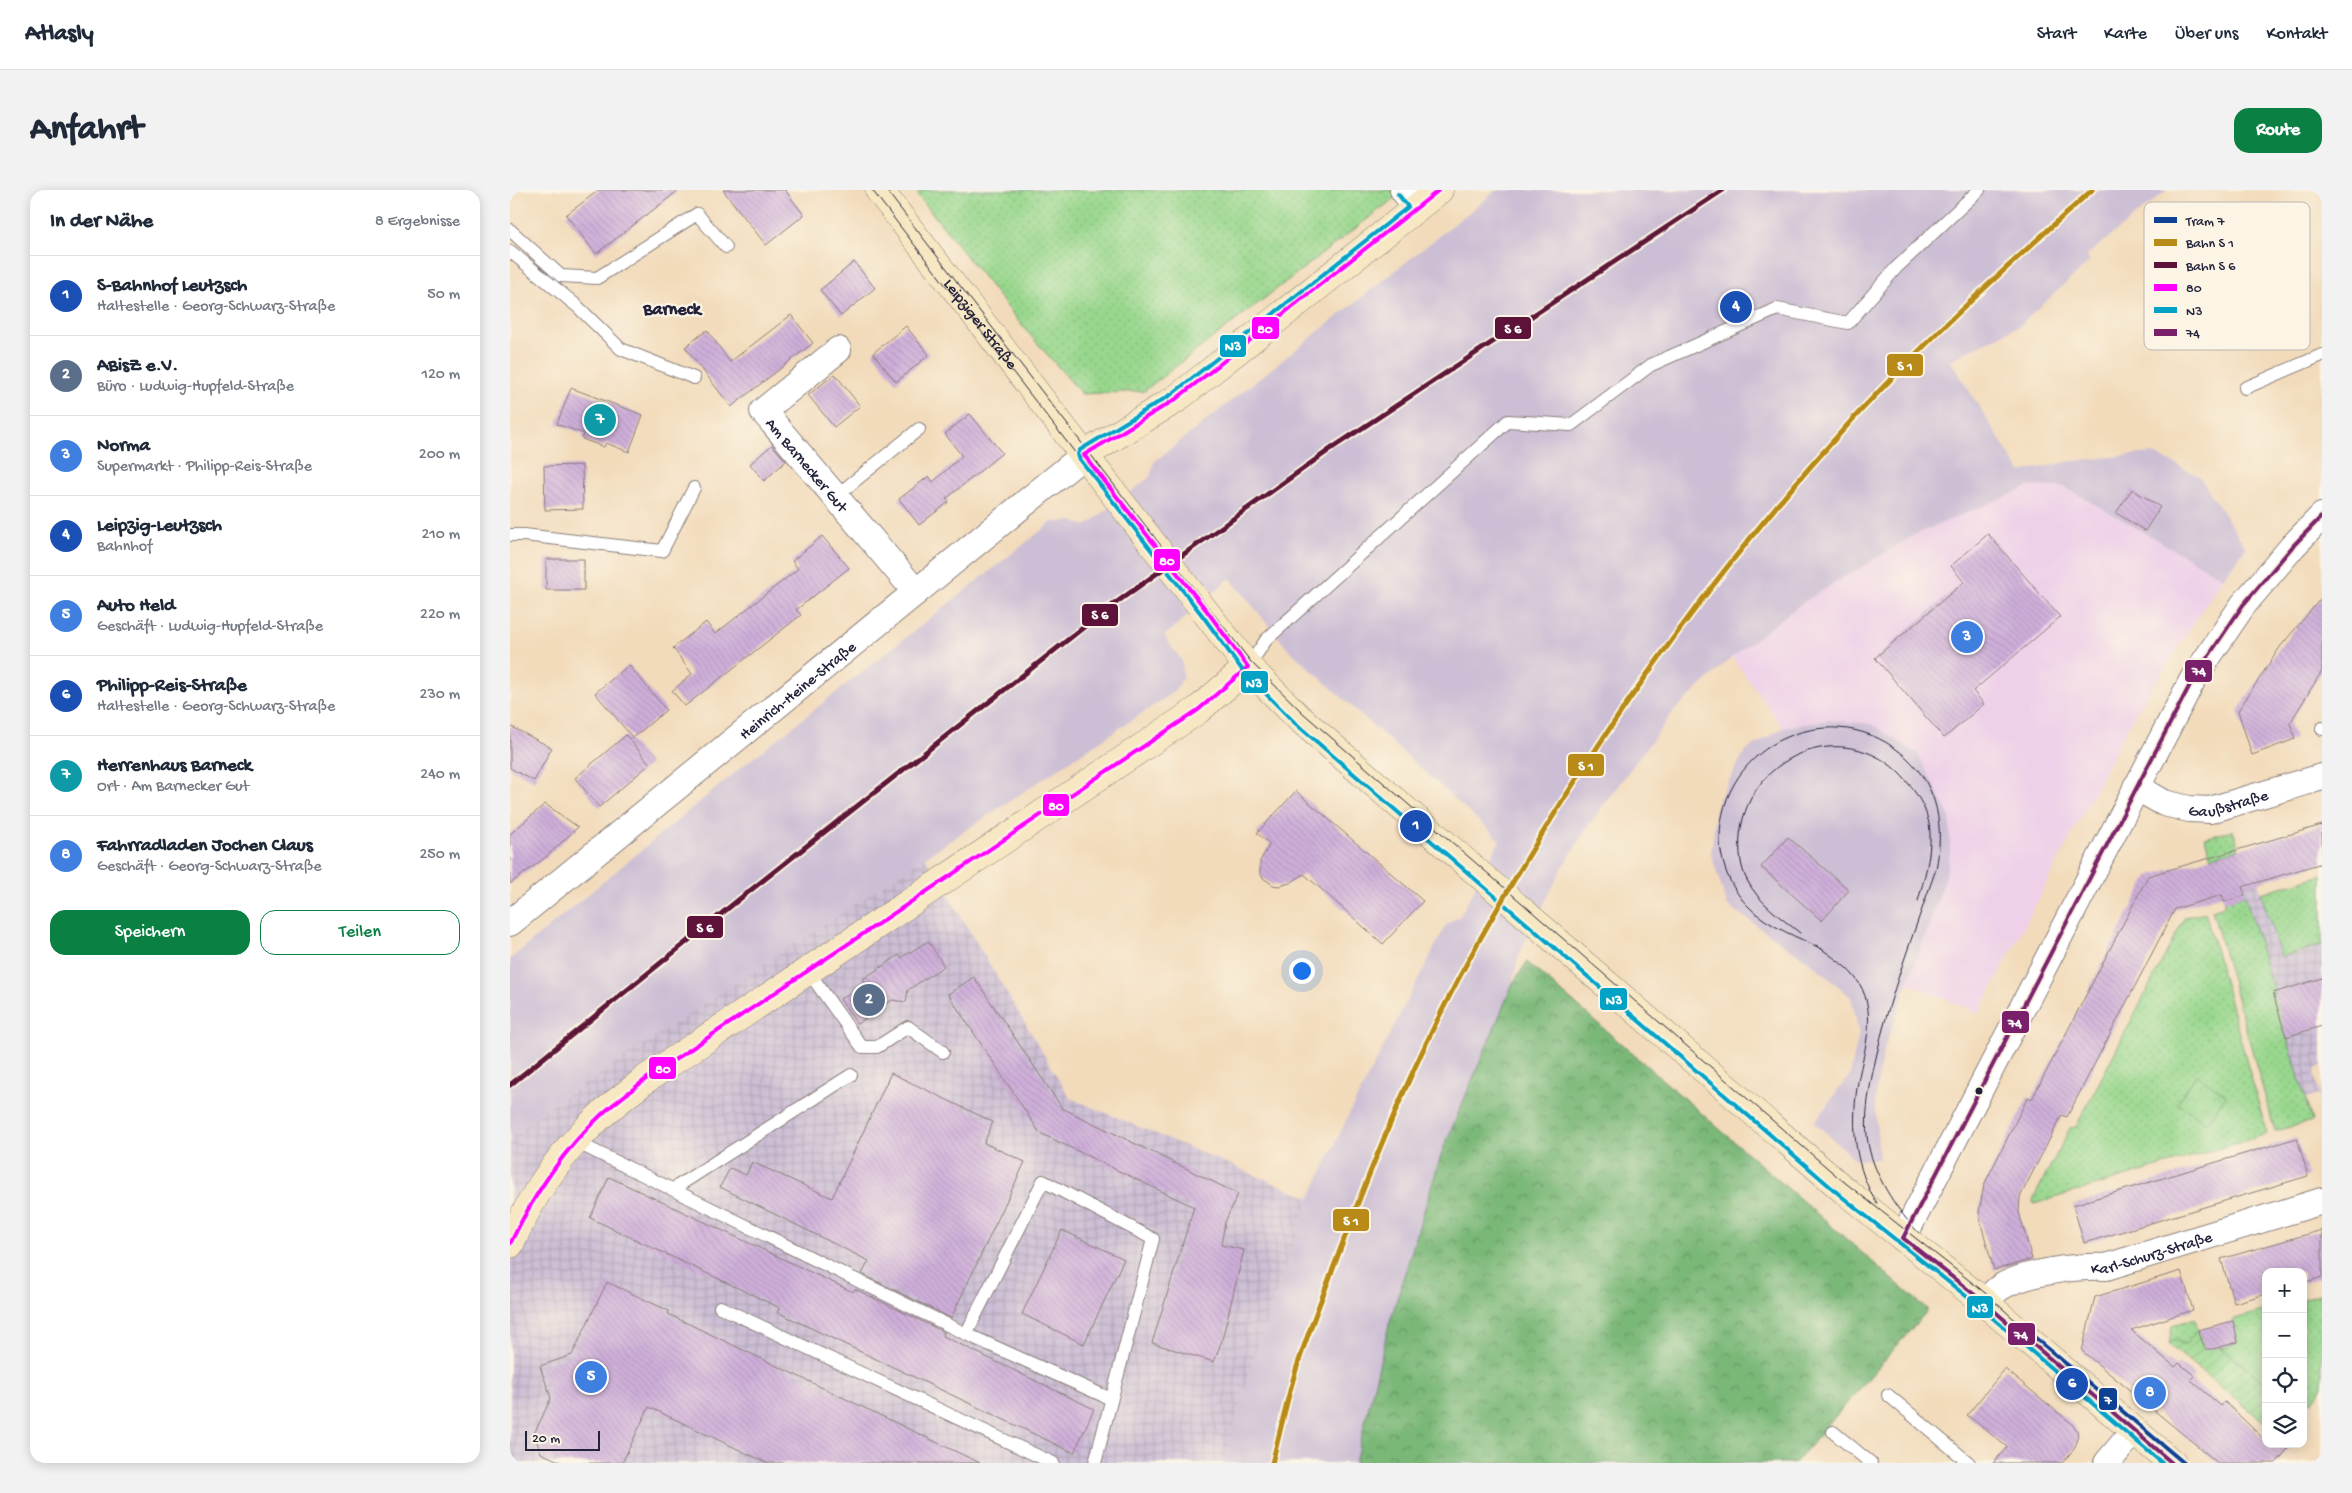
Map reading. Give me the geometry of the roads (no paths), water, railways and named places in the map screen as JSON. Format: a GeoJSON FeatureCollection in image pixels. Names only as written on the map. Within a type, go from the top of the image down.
{"type":"FeatureCollection","features":[{"type":"Feature","properties":{"kind":"main road","name":"Leipziger Straße"},"geometry":{"type":"LineString","coordinates":[[878,190],[1248,666],[1300,718],[1845,1191],[1984,1304],[2172,1463]]}},
{"type":"Feature","properties":{"kind":"main road"},"geometry":{"type":"LineString","coordinates":[[1084,455],[1176,400],[1410,199],[1439,190]]}},
{"type":"Feature","properties":{"kind":"main road"},"geometry":{"type":"LineString","coordinates":[[510,1244],[516,1217],[576,1142],[594,1121],[646,1079],[1198,710],[1248,666]]}},
{"type":"Feature","properties":{"kind":"street","name":"Am Barnecker Gut"},"geometry":{"type":"LineString","coordinates":[[838,350],[763,411],[916,592]]}},
{"type":"Feature","properties":{"kind":"street","name":"Heinrich-Heine-Straße"},"geometry":{"type":"LineString","coordinates":[[510,923],[1084,455]]}},
{"type":"Feature","properties":{"kind":"street"},"geometry":{"type":"LineString","coordinates":[[1903,1238],[2193,679],[2238,613],[2293,546],[2322,516]]}},
{"type":"Feature","properties":{"kind":"street","name":"Gaußstraße"},"geometry":{"type":"LineString","coordinates":[[2136,787],[2164,803],[2189,809],[2210,810],[2322,777]]}},
{"type":"Feature","properties":{"kind":"street","name":"Karl-Schurz-Straße"},"geometry":{"type":"LineString","coordinates":[[1984,1304],[1998,1289],[2028,1276],[2094,1266],[2106,1267],[2322,1201]]}},
{"type":"Feature","properties":{"kind":"street"},"geometry":{"type":"LineString","coordinates":[[2108,1463],[2134,1431]]}},
{"type":"Feature","properties":{"kind":"lane"},"geometry":{"type":"LineString","coordinates":[[1248,666],[1266,640],[1508,421],[1571,425],[1651,364],[1777,309],[1848,323],[1896,268],[1978,190]]}},
{"type":"Feature","properties":{"kind":"lane"},"geometry":{"type":"LineString","coordinates":[[510,230],[561,276],[597,278],[697,214],[726,247]]}},
{"type":"Feature","properties":{"kind":"lane"},"geometry":{"type":"LineString","coordinates":[[510,251],[577,306],[621,349],[694,378]]}},
{"type":"Feature","properties":{"kind":"lane"},"geometry":{"type":"LineString","coordinates":[[2245,388],[2322,355]]}},
{"type":"Feature","properties":{"kind":"lane"},"geometry":{"type":"LineString","coordinates":[[836,496],[919,429]]}},
{"type":"Feature","properties":{"kind":"lane"},"geometry":{"type":"LineString","coordinates":[[510,535],[662,551],[694,488]]}},
{"type":"Feature","properties":{"kind":"lane"},"geometry":{"type":"LineString","coordinates":[[808,971],[862,1047],[877,1047],[908,1027],[943,1052]]}},
{"type":"Feature","properties":{"kind":"lane"},"geometry":{"type":"LineString","coordinates":[[673,1190],[852,1075]]}},
{"type":"Feature","properties":{"kind":"lane"},"geometry":{"type":"LineString","coordinates":[[576,1142],[966,1334],[1111,1399]]}},
{"type":"Feature","properties":{"kind":"lane"},"geometry":{"type":"LineString","coordinates":[[966,1334],[1043,1181],[1153,1238],[1095,1463]]}},
{"type":"Feature","properties":{"kind":"lane"},"geometry":{"type":"LineString","coordinates":[[720,1307],[1053,1463]]}},
{"type":"Feature","properties":{"kind":"lane"},"geometry":{"type":"LineString","coordinates":[[1888,1395],[1969,1463]]}},
{"type":"Feature","properties":{"kind":"lane"},"geometry":{"type":"LineString","coordinates":[[1833,1432],[1871,1463]]}},
{"type":"Feature","properties":{"kind":"tram line"},"geometry":{"type":"LineString","coordinates":[[872,190],[1244,671],[1296,722],[1535,930],[1928,1266],[2072,1384]]}},
{"type":"Feature","properties":{"kind":"tram line"},"geometry":{"type":"LineString","coordinates":[[886,190],[1251,662],[1303,713],[1795,1140],[1838,1177],[1984,1292],[2032,1335]]}},
{"type":"Feature","properties":{"kind":"tram line"},"geometry":{"type":"LineString","coordinates":[[1822,949],[1766,921],[1750,908],[1738,894],[1729,878],[1725,869],[1720,841],[1725,807],[1738,777],[1759,754],[1786,738],[1816,729],[1847,729],[1878,738],[1907,758],[1926,782],[1932,795],[1939,824],[1936,869],[1887,1013],[1873,1073],[1866,1118],[1870,1152],[1883,1185],[1896,1206],[1919,1233]]}},
{"type":"Feature","properties":{"kind":"tram line"},"geometry":{"type":"LineString","coordinates":[[1800,933],[1770,909],[1747,880],[1740,858],[1740,835],[1748,806],[1762,781],[1783,763],[1807,751],[1833,747],[1860,750],[1886,762],[1912,788],[1920,801],[1930,827],[1928,860],[1918,901]]}},
{"type":"Feature","properties":{"kind":"tram line"},"geometry":{"type":"LineString","coordinates":[[1816,945],[1850,972],[1859,983],[1865,996],[1868,1009],[1867,1035],[1857,1088],[1854,1118],[1859,1162],[1877,1203]]}},
{"type":"Feature","properties":{"kind":"tram line","name":"7"},"geometry":{"type":"LineString","coordinates":[[2032,1335],[2184,1463]]}},
{"type":"Feature","properties":{"kind":"place","name":"Leipzig-Leutzsch"},"geometry":{"type":"Point","coordinates":[1736,307]}},
{"type":"Feature","properties":{"kind":"place","name":"Herrenhaus Barneck"},"geometry":{"type":"Point","coordinates":[600,420]}},
{"type":"Feature","properties":{"kind":"place","name":"Norma"},"geometry":{"type":"Point","coordinates":[1967,637]}},
{"type":"Feature","properties":{"kind":"place","name":"S-Bahnhof Leutzsch"},"geometry":{"type":"Point","coordinates":[1416,826]}},
{"type":"Feature","properties":{"kind":"place","name":"ABisZ e.V."},"geometry":{"type":"Point","coordinates":[869,1000]}},
{"type":"Feature","properties":{"kind":"place","name":"Auto Held"},"geometry":{"type":"Point","coordinates":[591,1377]}},
{"type":"Feature","properties":{"kind":"place","name":"Philipp-Reis-Straße"},"geometry":{"type":"Point","coordinates":[2072,1384]}},
{"type":"Feature","properties":{"kind":"place","name":"Fahrradladen Jochen Claus"},"geometry":{"type":"Point","coordinates":[2150,1393]}},
{"type":"Feature","properties":{"kind":"district","name":"Barneck"},"geometry":{"type":"Point","coordinates":[672,308]}}]}
